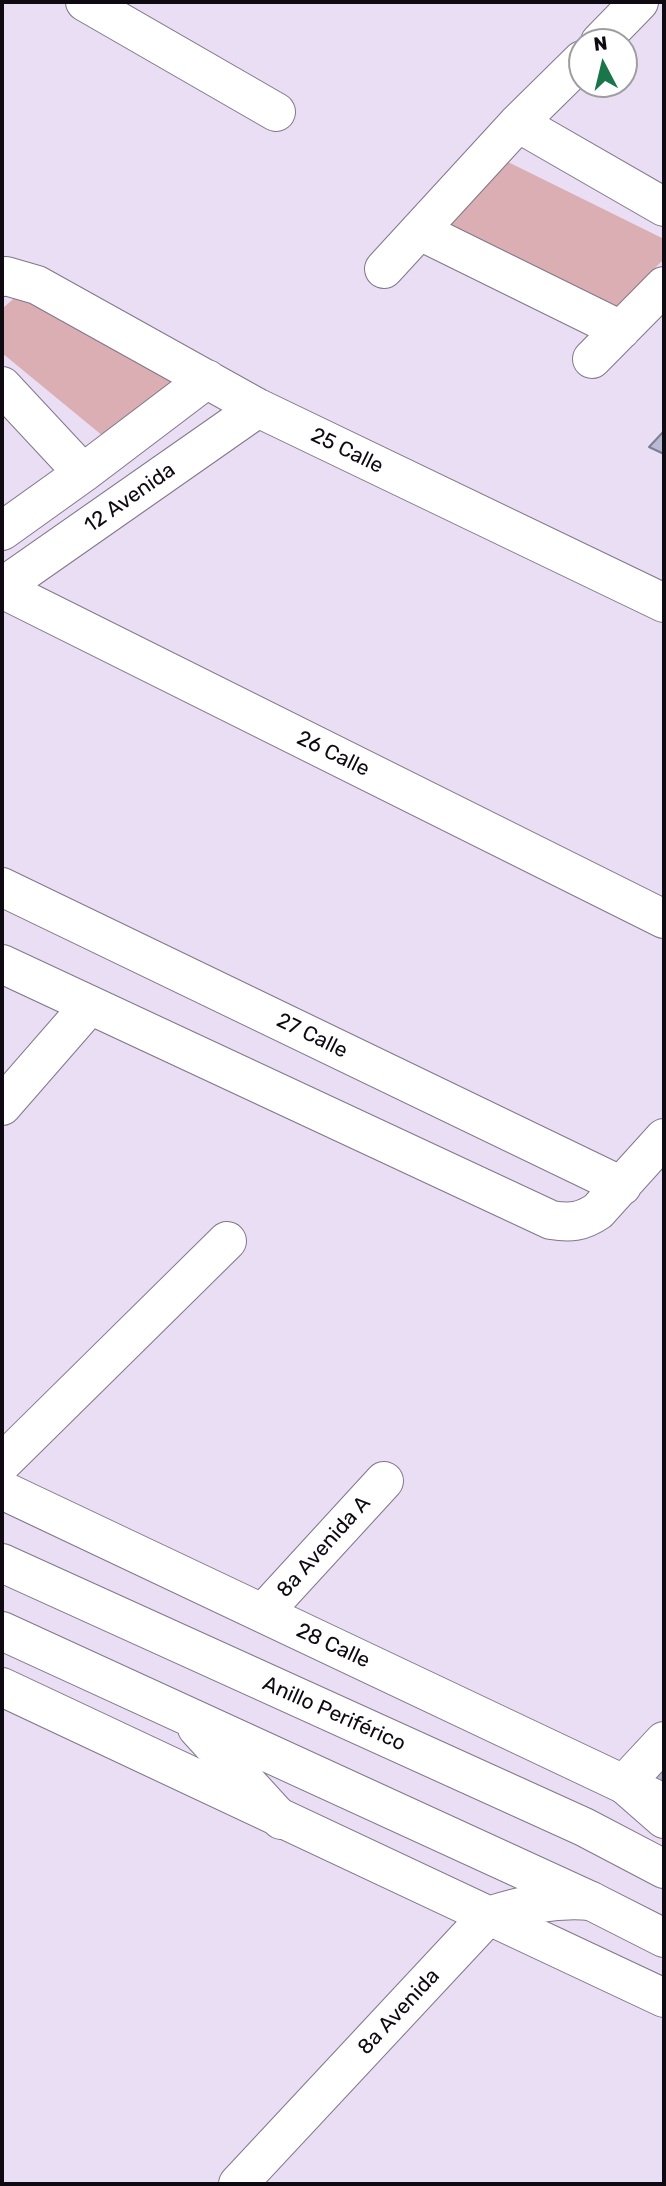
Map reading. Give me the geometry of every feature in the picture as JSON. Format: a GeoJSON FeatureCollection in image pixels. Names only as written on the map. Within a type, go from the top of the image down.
{"type":"FeatureCollection","features":[{"type":"Feature","properties":{"kind":"main road"},"geometry":{"type":"LineString","coordinates":[[85,2],[276,112]]}},
{"type":"Feature","properties":{"kind":"main road"},"geometry":{"type":"LineString","coordinates":[[614,28],[639,2]]}},
{"type":"Feature","properties":{"kind":"main road"},"geometry":{"type":"LineString","coordinates":[[384,269],[518,123],[568,74]]}},
{"type":"Feature","properties":{"kind":"main road"},"geometry":{"type":"LineString","coordinates":[[518,123],[664,206]]}},
{"type":"Feature","properties":{"kind":"main road"},"geometry":{"type":"LineString","coordinates":[[420,231],[621,330]]}},
{"type":"Feature","properties":{"kind":"main road","name":"25 Calle"},"geometry":{"type":"LineString","coordinates":[[19,281],[258,408],[664,603]]}},
{"type":"Feature","properties":{"kind":"main road"},"geometry":{"type":"LineString","coordinates":[[592,359],[664,286]]}},
{"type":"Feature","properties":{"kind":"main road"},"geometry":{"type":"LineString","coordinates":[[2,531],[207,379]]}},
{"type":"Feature","properties":{"kind":"main road"},"geometry":{"type":"LineString","coordinates":[[2,386],[83,473]]}},
{"type":"Feature","properties":{"kind":"main road","name":"12 Avenida"},"geometry":{"type":"LineString","coordinates":[[2,588],[258,408]]}},
{"type":"Feature","properties":{"kind":"main road","name":"26 Calle"},"geometry":{"type":"LineString","coordinates":[[2,588],[664,919]]}},
{"type":"Feature","properties":{"kind":"main road","name":"27 Calle"},"geometry":{"type":"LineString","coordinates":[[2,887],[622,1186]]}},
{"type":"Feature","properties":{"kind":"main road"},"geometry":{"type":"LineString","coordinates":[[2,964],[551,1220],[570,1223],[585,1220],[598,1211],[664,1138]]}},
{"type":"Feature","properties":{"kind":"main road"},"geometry":{"type":"LineString","coordinates":[[2,1106],[90,1006]]}},
{"type":"Feature","properties":{"kind":"main road"},"geometry":{"type":"LineString","coordinates":[[2,1463],[227,1241]]}},
{"type":"Feature","properties":{"kind":"main road","name":"8a Avenida A"},"geometry":{"type":"LineString","coordinates":[[263,1613],[384,1481]]}},
{"type":"Feature","properties":{"kind":"main road","name":"28 Calle"},"geometry":{"type":"LineString","coordinates":[[2,1490],[664,1803]]}},
{"type":"Feature","properties":{"kind":"main road","name":"Anillo Periférico"},"geometry":{"type":"LineString","coordinates":[[2,1563],[584,1827],[664,1870]]}},
{"type":"Feature","properties":{"kind":"main road"},"geometry":{"type":"LineString","coordinates":[[2,1631],[591,1901],[664,1938]]}},
{"type":"Feature","properties":{"kind":"main road"},"geometry":{"type":"LineString","coordinates":[[2,1687],[664,1998]]}},
{"type":"Feature","properties":{"kind":"main road"},"geometry":{"type":"LineString","coordinates":[[183,1714],[281,1819]]}},
{"type":"Feature","properties":{"kind":"main road"},"geometry":{"type":"LineString","coordinates":[[664,1741],[624,1784],[664,1819]]}},
{"type":"Feature","properties":{"kind":"main road"},"geometry":{"type":"LineString","coordinates":[[488,1916],[545,1901],[591,1901]]}},
{"type":"Feature","properties":{"kind":"main road","name":"8a Avenida"},"geometry":{"type":"LineString","coordinates":[[238,2184],[488,1916]]}},
{"type":"Feature","properties":{"kind":"shaded area"},"geometry":{"type":"Polygon","coordinates":[[[506,161],[664,239],[664,259],[615,308],[446,227],[506,161]]]}},
{"type":"Feature","properties":{"kind":"shaded area"},"geometry":{"type":"Polygon","coordinates":[[[22,291],[203,380],[109,441],[2,353],[2,309],[22,291]]]}},
{"type":"Feature","properties":{"kind":"building"},"geometry":{"type":"Polygon","coordinates":[[[664,431],[664,454],[649,447],[664,431]]]}},
{"type":"Feature","properties":{"kind":"building"},"geometry":{"type":"Polygon","coordinates":[[[664,1766],[664,1784],[652,1779],[664,1766]]]}}]}
